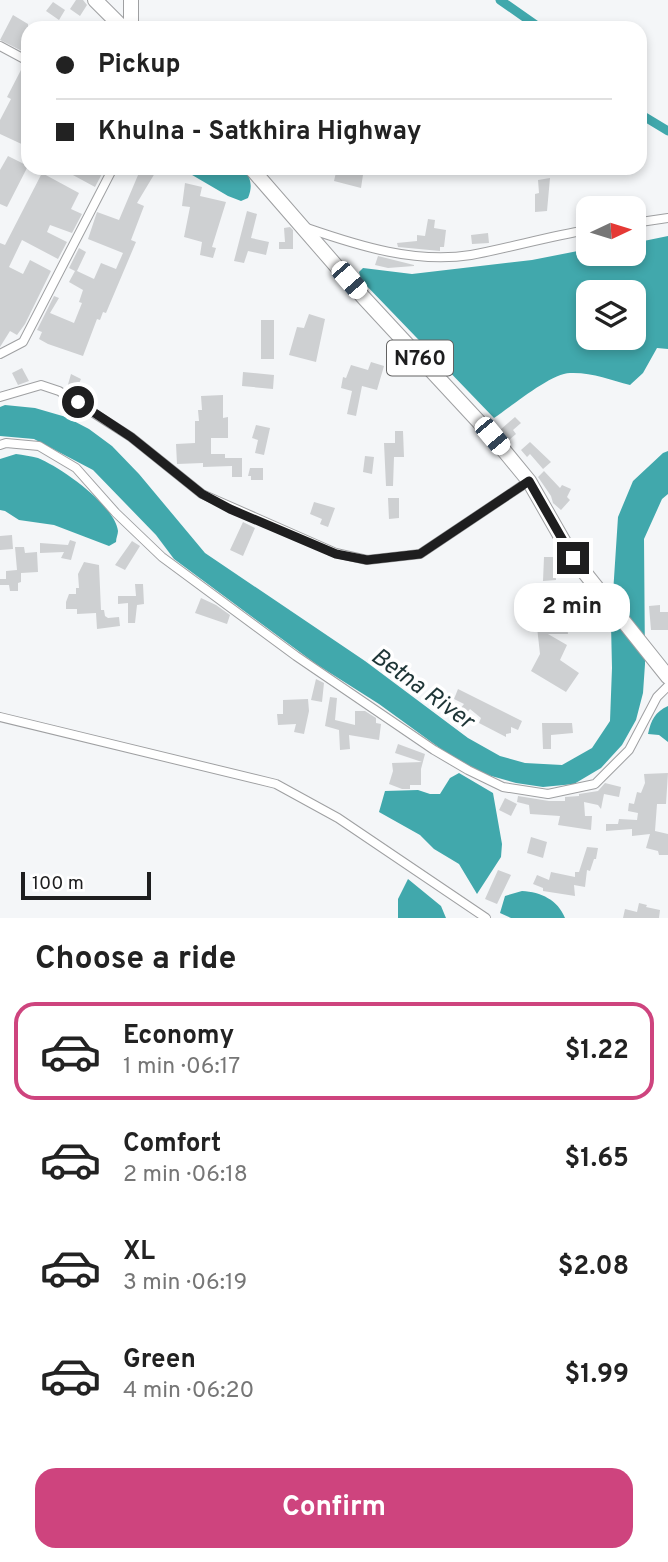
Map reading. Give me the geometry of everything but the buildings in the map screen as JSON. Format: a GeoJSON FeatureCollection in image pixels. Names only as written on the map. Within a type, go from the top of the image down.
{"type":"FeatureCollection","features":[{"type":"Feature","properties":{"kind":"highway"},"geometry":{"type":"LineString","coordinates":[[131,0],[131,21]]}},
{"type":"Feature","properties":{"kind":"highway"},"geometry":{"type":"LineString","coordinates":[[103,2],[118,21]]}},
{"type":"Feature","properties":{"kind":"highway","name":"N760"},"geometry":{"type":"LineString","coordinates":[[257,175],[364,298],[492,436],[529,481],[573,558],[666,678]]}},
{"type":"Feature","properties":{"kind":"street"},"geometry":{"type":"LineString","coordinates":[[0,46],[21,57]]}},
{"type":"Feature","properties":{"kind":"street"},"geometry":{"type":"LineString","coordinates":[[0,354],[23,342],[109,175]]}},
{"type":"Feature","properties":{"kind":"street"},"geometry":{"type":"LineString","coordinates":[[646,221],[668,218]]}},
{"type":"Feature","properties":{"kind":"street"},"geometry":{"type":"LineString","coordinates":[[302,226],[347,242],[408,256],[468,256],[576,233]]}},
{"type":"Feature","properties":{"kind":"street"},"geometry":{"type":"LineString","coordinates":[[0,397],[41,385],[59,391],[131,437],[202,494],[230,509],[336,554],[367,560],[420,554],[529,481]]}},
{"type":"Feature","properties":{"kind":"street"},"geometry":{"type":"LineString","coordinates":[[0,445],[6,443],[40,446],[76,468],[116,513],[162,557],[296,656],[434,750],[503,788],[548,794],[595,784],[629,750],[666,678]]}},
{"type":"Feature","properties":{"kind":"street"},"geometry":{"type":"LineString","coordinates":[[0,717],[276,784],[338,818],[486,918]]}},
{"type":"Feature","properties":{"kind":"water"},"geometry":{"type":"Polygon","coordinates":[[[192,175],[248,175],[248,198],[241,201],[192,175]]]}},
{"type":"Feature","properties":{"kind":"water"},"geometry":{"type":"Polygon","coordinates":[[[668,236],[668,349],[657,348],[643,373],[630,385],[586,374],[562,374],[542,384],[494,418],[362,281],[359,272],[363,268],[412,274],[532,260],[576,251],[576,266],[646,266],[646,241],[668,236]]]}},
{"type":"Feature","properties":{"kind":"water"},"geometry":{"type":"Polygon","coordinates":[[[5,405],[35,408],[66,417],[89,429],[112,446],[139,474],[205,553],[365,661],[468,738],[500,756],[525,763],[562,765],[592,748],[610,721],[611,624],[618,517],[633,481],[668,451],[668,494],[662,499],[644,539],[645,664],[643,693],[636,720],[622,745],[601,768],[574,784],[543,787],[477,772],[316,664],[174,559],[156,535],[93,470],[34,439],[0,436],[0,407],[5,405]]]}},
{"type":"Feature","properties":{"kind":"water"},"geometry":{"type":"Polygon","coordinates":[[[16,454],[38,458],[85,488],[115,521],[118,531],[116,542],[109,546],[54,525],[19,520],[0,510],[0,459],[16,454]]]}},
{"type":"Feature","properties":{"kind":"water"},"geometry":{"type":"Polygon","coordinates":[[[668,706],[668,742],[659,735],[648,734],[654,717],[668,706]]]}},
{"type":"Feature","properties":{"kind":"water"},"geometry":{"type":"Polygon","coordinates":[[[459,773],[493,793],[502,844],[501,857],[477,894],[459,864],[434,849],[420,835],[379,812],[385,791],[418,790],[440,794],[450,778],[459,773]]]}},
{"type":"Feature","properties":{"kind":"water"},"geometry":{"type":"Polygon","coordinates":[[[408,879],[441,906],[446,918],[398,918],[398,899],[408,879]]]}},
{"type":"Feature","properties":{"kind":"water"},"geometry":{"type":"Polygon","coordinates":[[[522,891],[548,898],[558,906],[565,918],[511,918],[500,913],[505,896],[522,891]]]}},
{"type":"Feature","properties":{"kind":"waterway"},"geometry":{"type":"LineString","coordinates":[[500,0],[530,21]]}},
{"type":"Feature","properties":{"kind":"waterway"},"geometry":{"type":"LineString","coordinates":[[647,118],[668,131]]}},
{"type":"Feature","properties":{"kind":"route"},"geometry":{"type":"LineString","coordinates":[[78,402],[131,437],[202,494],[230,509],[336,554],[367,560],[420,554],[529,481],[573,558]]}},
{"type":"Feature","properties":{"kind":"water label","name":"Betna River"},"geometry":{"type":"Point","coordinates":[423,688]}}]}
